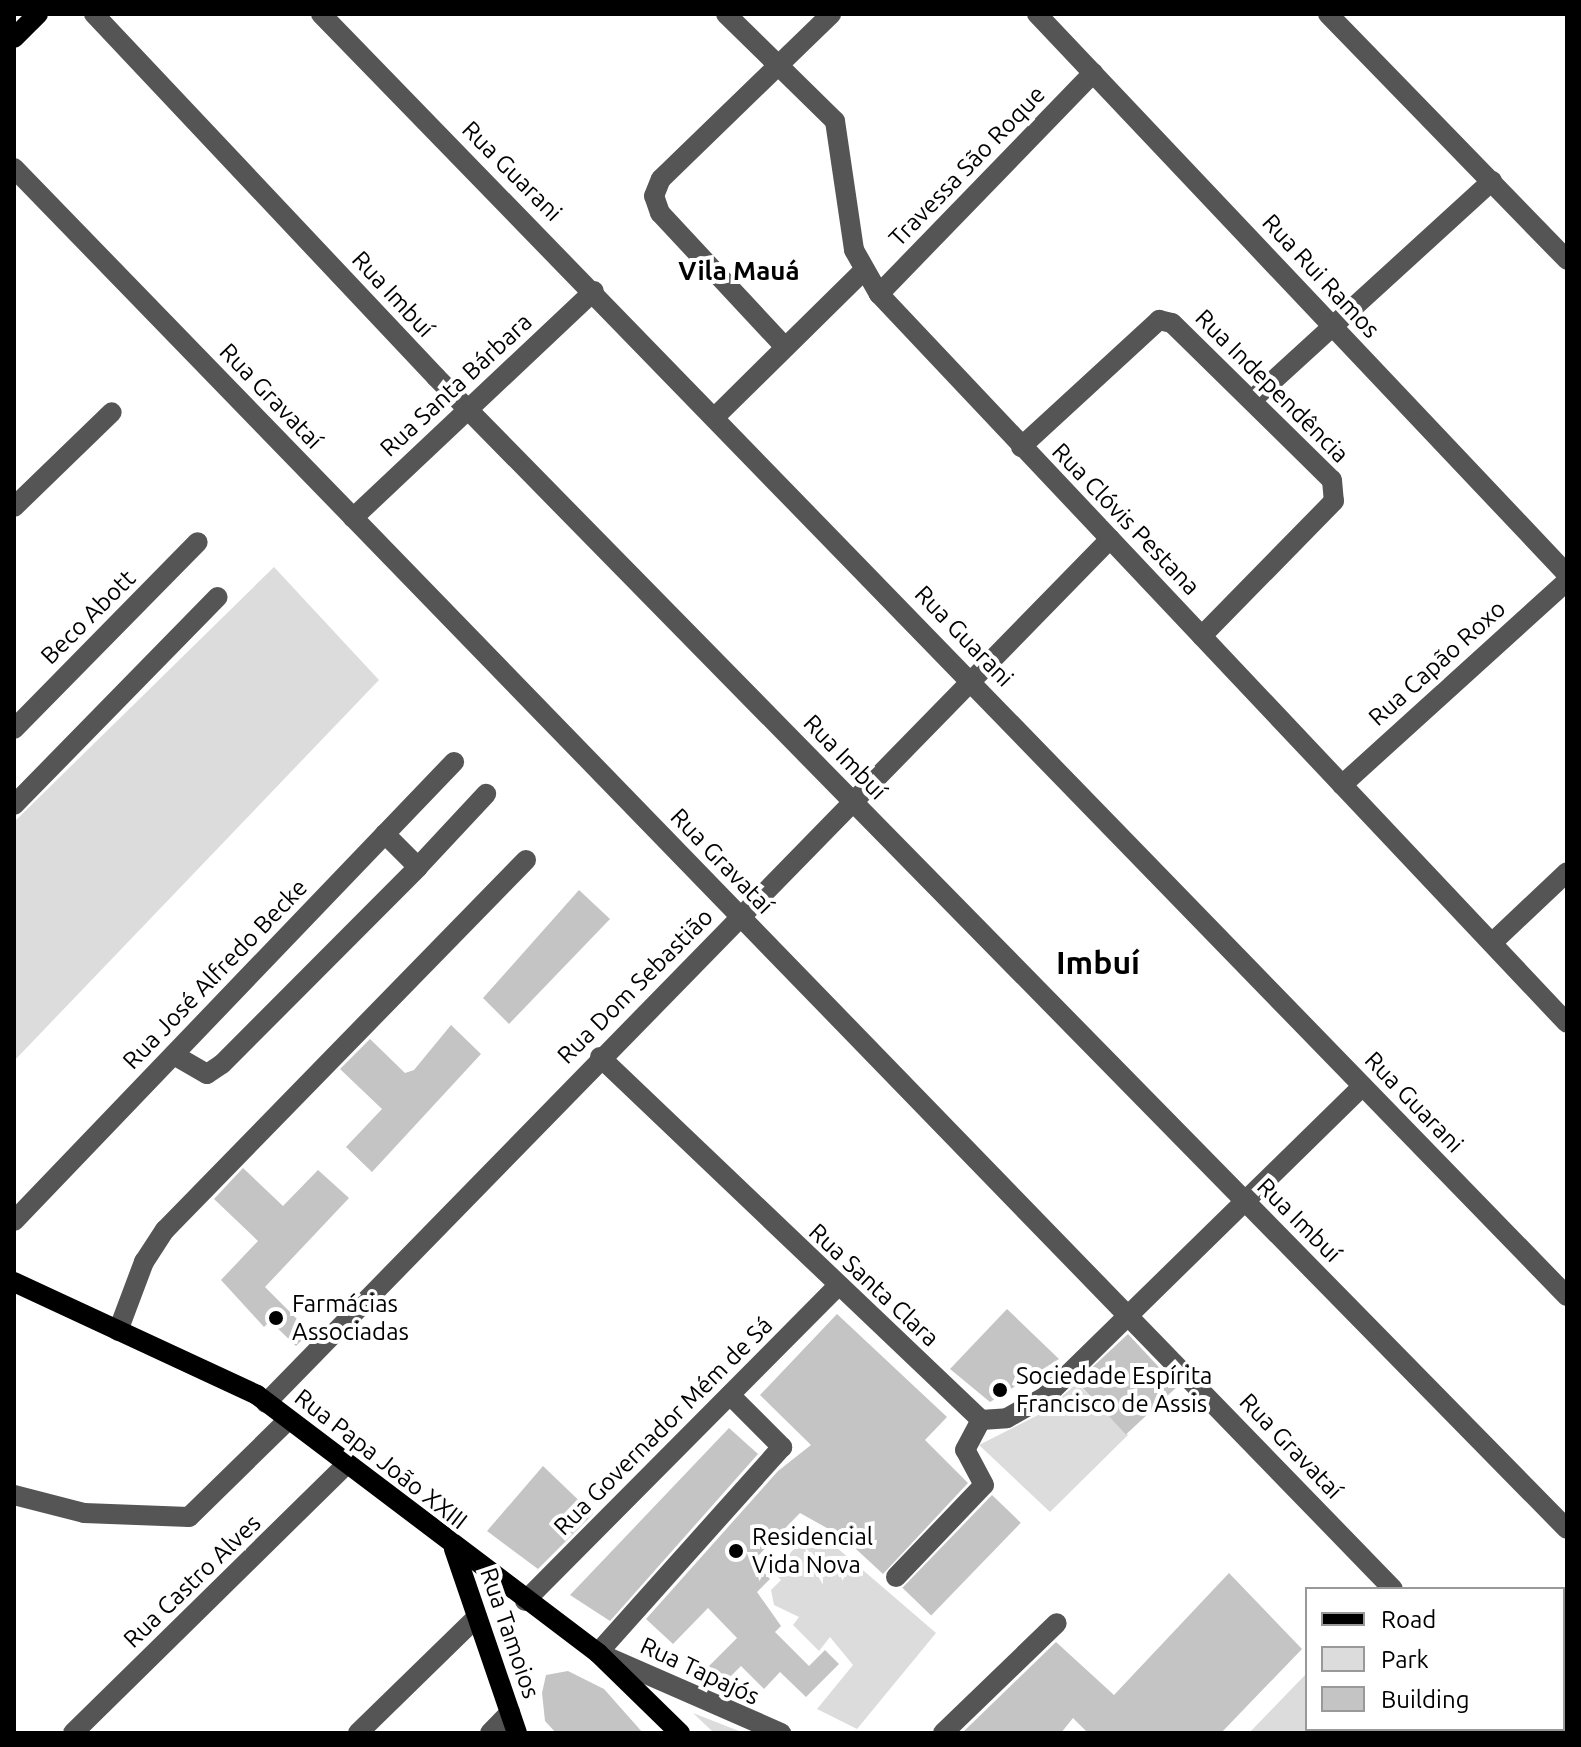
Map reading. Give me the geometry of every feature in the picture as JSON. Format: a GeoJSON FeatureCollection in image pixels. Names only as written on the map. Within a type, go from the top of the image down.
{"type":"FeatureCollection","features":[{"type":"Feature","properties":{"kind":"main road"},"geometry":{"type":"LineString","coordinates":[[14,38],[38,14]]}},
{"type":"Feature","properties":{"kind":"main road","name":"Rua Papa João XXIII"},"geometry":{"type":"LineString","coordinates":[[14,1282],[266,1403],[454,1549],[598,1653],[680,1733]]}},
{"type":"Feature","properties":{"kind":"main road","name":"Rua Tamoios"},"geometry":{"type":"LineString","coordinates":[[454,1549],[517,1733]]}},
{"type":"Feature","properties":{"kind":"street","name":"Rua Imbuí"},"geometry":{"type":"LineString","coordinates":[[94,14],[468,410],[1567,1529]]}},
{"type":"Feature","properties":{"kind":"street","name":"Rua Guarani"},"geometry":{"type":"LineString","coordinates":[[321,14],[716,416],[1567,1296]]}},
{"type":"Feature","properties":{"kind":"street","name":"Rua Clóvis Pestana"},"geometry":{"type":"LineString","coordinates":[[726,14],[780,60],[835,121],[862,272],[879,294],[1567,1023]]}},
{"type":"Feature","properties":{"kind":"street"},"geometry":{"type":"LineString","coordinates":[[785,347],[660,213],[654,196],[661,179],[780,60],[831,14]]}},
{"type":"Feature","properties":{"kind":"street","name":"Rua Rui Ramos"},"geometry":{"type":"LineString","coordinates":[[1037,14],[1567,574]]}},
{"type":"Feature","properties":{"kind":"street"},"geometry":{"type":"LineString","coordinates":[[1328,14],[1567,260]]}},
{"type":"Feature","properties":{"kind":"street","name":"Travessa São Roque"},"geometry":{"type":"LineString","coordinates":[[879,294],[1093,73]]}},
{"type":"Feature","properties":{"kind":"street","name":"Rua Gravataí"},"geometry":{"type":"LineString","coordinates":[[14,168],[1391,1587]]}},
{"type":"Feature","properties":{"kind":"street"},"geometry":{"type":"LineString","coordinates":[[1252,400],[1492,181]]}},
{"type":"Feature","properties":{"kind":"street"},"geometry":{"type":"LineString","coordinates":[[716,416],[862,272]]}},
{"type":"Feature","properties":{"kind":"street","name":"Rua Santa Bárbara"},"geometry":{"type":"LineString","coordinates":[[353,518],[594,291]]}},
{"type":"Feature","properties":{"kind":"street","name":"Rua Independência"},"geometry":{"type":"LineString","coordinates":[[1021,447],[1159,320],[1172,323],[1252,400],[1337,491],[1202,636]]}},
{"type":"Feature","properties":{"kind":"street"},"geometry":{"type":"LineString","coordinates":[[14,507],[112,412]]}},
{"type":"Feature","properties":{"kind":"street","name":"Rua Dom Sebastião"},"geometry":{"type":"LineString","coordinates":[[266,1403],[600,1057],[1110,539]]}},
{"type":"Feature","properties":{"kind":"street","name":"Beco Abott"},"geometry":{"type":"LineString","coordinates":[[14,729],[198,542]]}},
{"type":"Feature","properties":{"kind":"street","name":"Rua Capão Roxo"},"geometry":{"type":"LineString","coordinates":[[1342,785],[1567,581]]}},
{"type":"Feature","properties":{"kind":"street"},"geometry":{"type":"LineString","coordinates":[[14,805],[218,597]]}},
{"type":"Feature","properties":{"kind":"street","name":"Rua José Alfredo Becke"},"geometry":{"type":"LineString","coordinates":[[14,1221],[454,762]]}},
{"type":"Feature","properties":{"kind":"street"},"geometry":{"type":"LineString","coordinates":[[174,1055],[207,1074],[222,1064],[418,867],[486,794]]}},
{"type":"Feature","properties":{"kind":"street"},"geometry":{"type":"LineString","coordinates":[[385,834],[418,867]]}},
{"type":"Feature","properties":{"kind":"street"},"geometry":{"type":"LineString","coordinates":[[118,1331],[144,1262],[165,1230],[526,860]]}},
{"type":"Feature","properties":{"kind":"street"},"geometry":{"type":"LineString","coordinates":[[1492,943],[1567,872]]}},
{"type":"Feature","properties":{"kind":"street","name":"Rua Santa Clara"},"geometry":{"type":"LineString","coordinates":[[600,1057],[837,1287],[981,1420]]}},
{"type":"Feature","properties":{"kind":"street"},"geometry":{"type":"LineString","coordinates":[[896,1577],[984,1485],[965,1450],[981,1420],[1038,1402],[1363,1086]]}},
{"type":"Feature","properties":{"kind":"street","name":"Rua Governador Mém de Sá"},"geometry":{"type":"LineString","coordinates":[[525,1601],[837,1287]]}},
{"type":"Feature","properties":{"kind":"street"},"geometry":{"type":"LineString","coordinates":[[598,1653],[782,1447],[730,1395]]}},
{"type":"Feature","properties":{"kind":"street"},"geometry":{"type":"LineString","coordinates":[[14,1495],[84,1513],[189,1517],[288,1420]]}},
{"type":"Feature","properties":{"kind":"street","name":"Rua Castro Alves"},"geometry":{"type":"LineString","coordinates":[[73,1733],[346,1465]]}},
{"type":"Feature","properties":{"kind":"street"},"geometry":{"type":"LineString","coordinates":[[358,1733],[477,1617]]}},
{"type":"Feature","properties":{"kind":"street"},"geometry":{"type":"LineString","coordinates":[[943,1733],[1057,1623]]}},
{"type":"Feature","properties":{"kind":"street","name":"Rua Tapajós"},"geometry":{"type":"LineString","coordinates":[[598,1653],[781,1733]]}},
{"type":"Feature","properties":{"kind":"street"},"geometry":{"type":"LineString","coordinates":[[490,1733],[510,1712]]}},
{"type":"Feature","properties":{"kind":"green space"},"geometry":{"type":"Polygon","coordinates":[[[274,567],[379,680],[14,1061],[14,822],[274,567]]]}},
{"type":"Feature","properties":{"kind":"green space"},"geometry":{"type":"Polygon","coordinates":[[[1077,1383],[1128,1435],[1050,1512],[979,1445],[1046,1411],[1077,1383]]]}},
{"type":"Feature","properties":{"kind":"green space"},"geometry":{"type":"Polygon","coordinates":[[[814,1528],[936,1633],[857,1729],[817,1709],[853,1665],[830,1637],[819,1651],[793,1625],[799,1617],[774,1605],[771,1590],[781,1580],[773,1571],[814,1528]]]}},
{"type":"Feature","properties":{"kind":"green space"},"geometry":{"type":"Polygon","coordinates":[[[1305,1675],[1305,1731],[1420,1733],[1249,1733],[1305,1675]]]}},
{"type":"Feature","properties":{"kind":"green space"},"geometry":{"type":"Polygon","coordinates":[[[693,1713],[744,1733],[714,1733],[693,1713]]]}},
{"type":"Feature","properties":{"kind":"building"},"geometry":{"type":"Polygon","coordinates":[[[579,890],[610,919],[509,1024],[483,998],[579,890]]]}},
{"type":"Feature","properties":{"kind":"building"},"geometry":{"type":"Polygon","coordinates":[[[451,1025],[481,1054],[372,1172],[346,1147],[382,1109],[340,1069],[370,1039],[405,1073],[414,1070],[451,1025]]]}},
{"type":"Feature","properties":{"kind":"building"},"geometry":{"type":"Polygon","coordinates":[[[243,1168],[283,1206],[318,1170],[349,1198],[265,1287],[310,1332],[296,1346],[270,1321],[264,1327],[221,1280],[258,1241],[214,1199],[243,1168]]]}},
{"type":"Feature","properties":{"kind":"building"},"geometry":{"type":"Polygon","coordinates":[[[1007,1309],[1059,1359],[990,1402],[950,1369],[1007,1309]]]}},
{"type":"Feature","properties":{"kind":"building"},"geometry":{"type":"Polygon","coordinates":[[[837,1314],[947,1417],[925,1440],[968,1483],[883,1574],[843,1537],[800,1513],[753,1561],[770,1579],[757,1592],[781,1626],[775,1632],[809,1666],[825,1650],[839,1664],[806,1697],[780,1672],[764,1689],[741,1666],[725,1682],[709,1666],[737,1638],[708,1608],[673,1644],[646,1619],[778,1471],[811,1445],[760,1395],[837,1314]]]}},
{"type":"Feature","properties":{"kind":"building"},"geometry":{"type":"Polygon","coordinates":[[[1128,1334],[1177,1387],[1126,1434],[1077,1382],[1128,1334]]]}},
{"type":"Feature","properties":{"kind":"building"},"geometry":{"type":"Polygon","coordinates":[[[729,1428],[758,1454],[610,1621],[570,1595],[729,1428]]]}},
{"type":"Feature","properties":{"kind":"building"},"geometry":{"type":"Polygon","coordinates":[[[543,1466],[593,1514],[538,1569],[487,1531],[543,1466]]]}},
{"type":"Feature","properties":{"kind":"building"},"geometry":{"type":"Polygon","coordinates":[[[992,1495],[1021,1523],[931,1616],[902,1588],[992,1495]]]}},
{"type":"Feature","properties":{"kind":"building"},"geometry":{"type":"Polygon","coordinates":[[[1229,1573],[1302,1649],[1221,1733],[1088,1733],[1073,1718],[1061,1733],[962,1733],[1056,1642],[1114,1695],[1229,1573]]]}},
{"type":"Feature","properties":{"kind":"building"},"geometry":{"type":"Polygon","coordinates":[[[568,1671],[604,1689],[643,1733],[556,1733],[545,1721],[542,1693],[546,1675],[568,1671]]]}},
{"type":"Feature","properties":{"kind":"place","name":"Farmácias Associadas"},"geometry":{"type":"Point","coordinates":[276,1318]}},
{"type":"Feature","properties":{"kind":"place","name":"Sociedade Espírita Francisco de Assis"},"geometry":{"type":"Point","coordinates":[1000,1390]}},
{"type":"Feature","properties":{"kind":"place","name":"Residencial Vida Nova"},"geometry":{"type":"Point","coordinates":[736,1551]}},
{"type":"Feature","properties":{"kind":"district","name":"Vila Mauá"},"geometry":{"type":"Point","coordinates":[739,271]}},
{"type":"Feature","properties":{"kind":"district","name":"Imbuí"},"geometry":{"type":"Point","coordinates":[1098,962]}}]}
